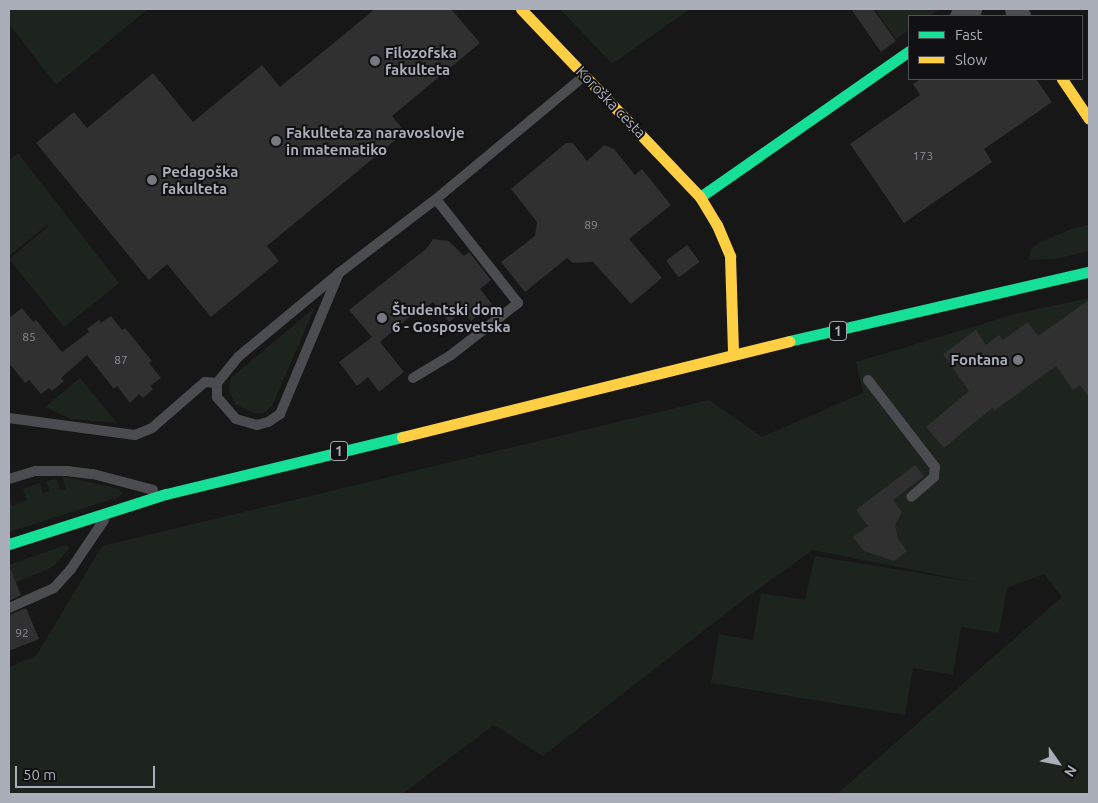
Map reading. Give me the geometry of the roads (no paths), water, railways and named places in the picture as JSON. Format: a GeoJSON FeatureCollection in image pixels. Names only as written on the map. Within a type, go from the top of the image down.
{"type":"FeatureCollection","features":[{"type":"Feature","properties":{"kind":"main road","name":"Koroška cesta"},"geometry":{"type":"LineString","coordinates":[[521,9],[700,197],[717,225],[730,256],[733,354]]}},
{"type":"Feature","properties":{"kind":"main road"},"geometry":{"type":"LineString","coordinates":[[700,197],[908,52]]}},
{"type":"Feature","properties":{"kind":"main road"},"geometry":{"type":"LineString","coordinates":[[1063,80],[1089,119]]}},
{"type":"Feature","properties":{"kind":"main road","name":"1"},"geometry":{"type":"LineString","coordinates":[[9,544],[166,494],[595,390],[733,354],[1089,272]]}},
{"type":"Feature","properties":{"kind":"lane"},"geometry":{"type":"LineString","coordinates":[[339,273],[280,414],[268,422],[257,425],[236,419],[217,398],[217,383],[238,357],[339,273],[436,199],[585,76]]}},
{"type":"Feature","properties":{"kind":"lane"},"geometry":{"type":"LineString","coordinates":[[413,378],[451,355],[518,303],[436,199]]}},
{"type":"Feature","properties":{"kind":"lane"},"geometry":{"type":"LineString","coordinates":[[868,380],[935,467],[934,477],[911,497]]}},
{"type":"Feature","properties":{"kind":"lane"},"geometry":{"type":"LineString","coordinates":[[9,418],[135,435],[152,428],[205,382],[217,383]]}},
{"type":"Feature","properties":{"kind":"lane"},"geometry":{"type":"LineString","coordinates":[[9,479],[36,471],[67,471],[93,474],[166,494]]}},
{"type":"Feature","properties":{"kind":"lane"},"geometry":{"type":"LineString","coordinates":[[9,608],[54,588],[71,569],[86,544],[112,510]]}},
{"type":"Feature","properties":{"kind":"place","name":"Filozofska fakulteta"},"geometry":{"type":"Point","coordinates":[375,61]}},
{"type":"Feature","properties":{"kind":"place","name":"Fakulteta za naravoslovje in matematiko"},"geometry":{"type":"Point","coordinates":[276,141]}},
{"type":"Feature","properties":{"kind":"place","name":"Pedagoška fakulteta"},"geometry":{"type":"Point","coordinates":[152,180]}},
{"type":"Feature","properties":{"kind":"place","name":"Študentski dom 6 - Gosposvetska"},"geometry":{"type":"Point","coordinates":[382,318]}},
{"type":"Feature","properties":{"kind":"place","name":"Fontana"},"geometry":{"type":"Point","coordinates":[1018,360]}}]}
